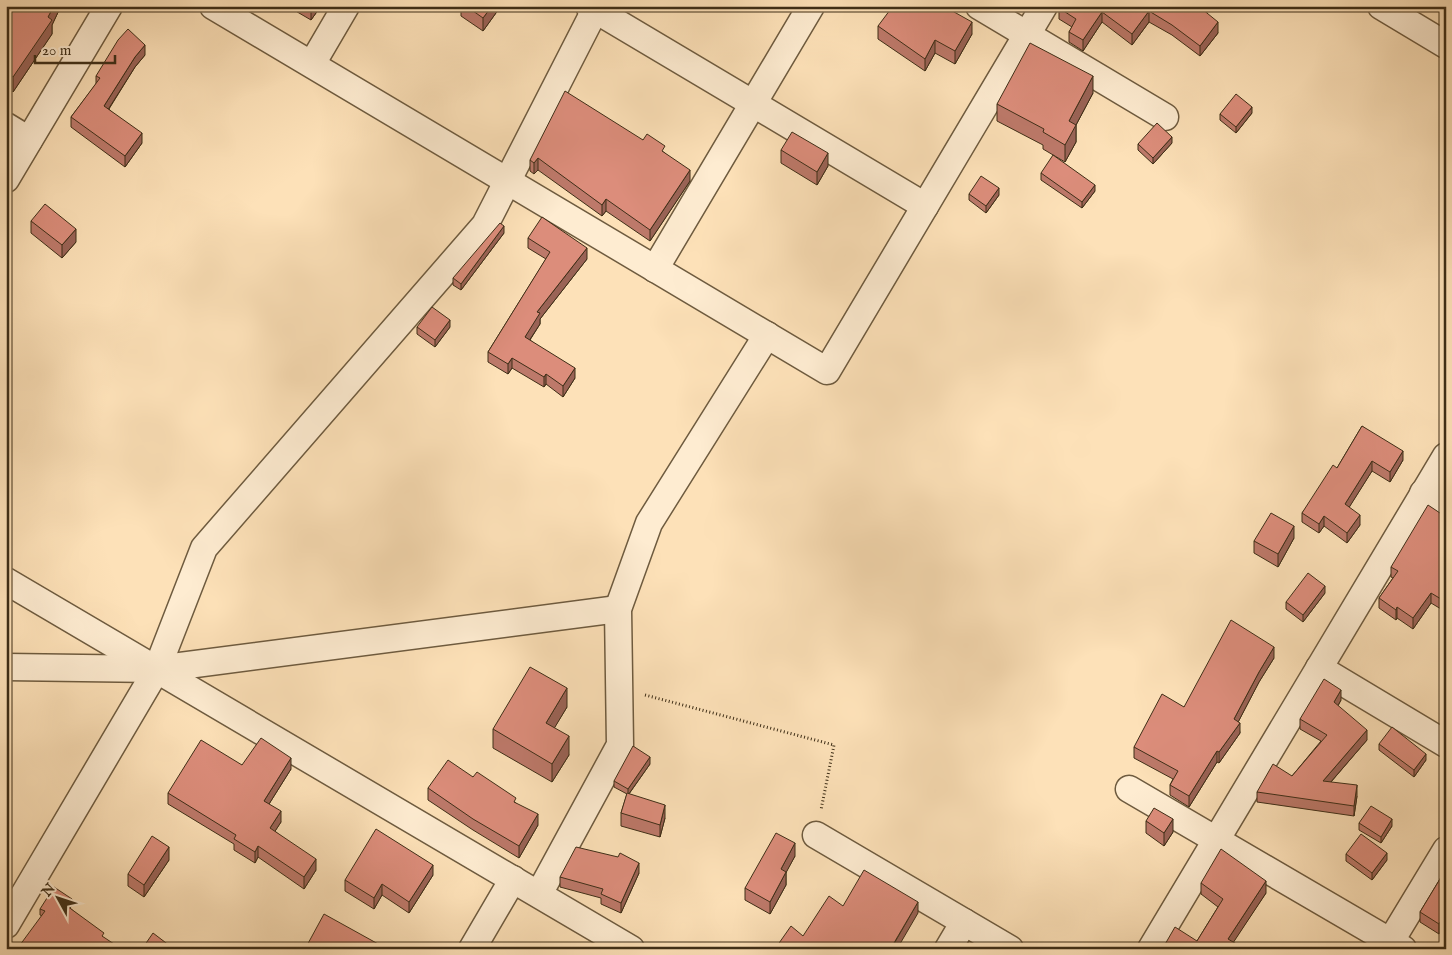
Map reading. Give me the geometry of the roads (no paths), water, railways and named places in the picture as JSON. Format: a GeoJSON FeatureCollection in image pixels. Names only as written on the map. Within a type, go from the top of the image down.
{"type":"FeatureCollection","features":[{"type":"Feature","properties":{"kind":"street"},"geometry":{"type":"LineString","coordinates":[[6,178],[109,6]]}},
{"type":"Feature","properties":{"kind":"street"},"geometry":{"type":"LineString","coordinates":[[213,6],[827,371],[1044,6]]}},
{"type":"Feature","properties":{"kind":"street"},"geometry":{"type":"LineString","coordinates":[[312,64],[346,6]]}},
{"type":"Feature","properties":{"kind":"street"},"geometry":{"type":"LineString","coordinates":[[655,269],[811,6]]}},
{"type":"Feature","properties":{"kind":"street"},"geometry":{"type":"LineString","coordinates":[[979,6],[1164,117]]}},
{"type":"Feature","properties":{"kind":"street"},"geometry":{"type":"LineString","coordinates":[[1380,6],[1446,45]]}},
{"type":"Feature","properties":{"kind":"street"},"geometry":{"type":"LineString","coordinates":[[6,925],[157,669],[204,548],[485,225],[594,7],[925,206]]}},
{"type":"Feature","properties":{"kind":"street"},"geometry":{"type":"LineString","coordinates":[[6,126],[29,140]]}},
{"type":"Feature","properties":{"kind":"street"},"geometry":{"type":"LineString","coordinates":[[538,894],[620,745],[618,609],[649,523],[767,335]]}},
{"type":"Feature","properties":{"kind":"street"},"geometry":{"type":"LineString","coordinates":[[1151,949],[1446,456]]}},
{"type":"Feature","properties":{"kind":"street"},"geometry":{"type":"LineString","coordinates":[[1423,493],[1446,507]]}},
{"type":"Feature","properties":{"kind":"street"},"geometry":{"type":"LineString","coordinates":[[6,581],[631,949]]}},
{"type":"Feature","properties":{"kind":"street"},"geometry":{"type":"LineString","coordinates":[[6,667],[157,669],[618,609]]}},
{"type":"Feature","properties":{"kind":"street"},"geometry":{"type":"LineString","coordinates":[[1319,668],[1446,744]]}},
{"type":"Feature","properties":{"kind":"street"},"geometry":{"type":"LineString","coordinates":[[1129,789],[1393,946],[1446,850]]}},
{"type":"Feature","properties":{"kind":"street"},"geometry":{"type":"LineString","coordinates":[[816,835],[1010,949]]}},
{"type":"Feature","properties":{"kind":"street"},"geometry":{"type":"LineString","coordinates":[[472,949],[513,879]]}},
{"type":"Feature","properties":{"kind":"street"},"geometry":{"type":"LineString","coordinates":[[948,949],[964,922]]}}]}
